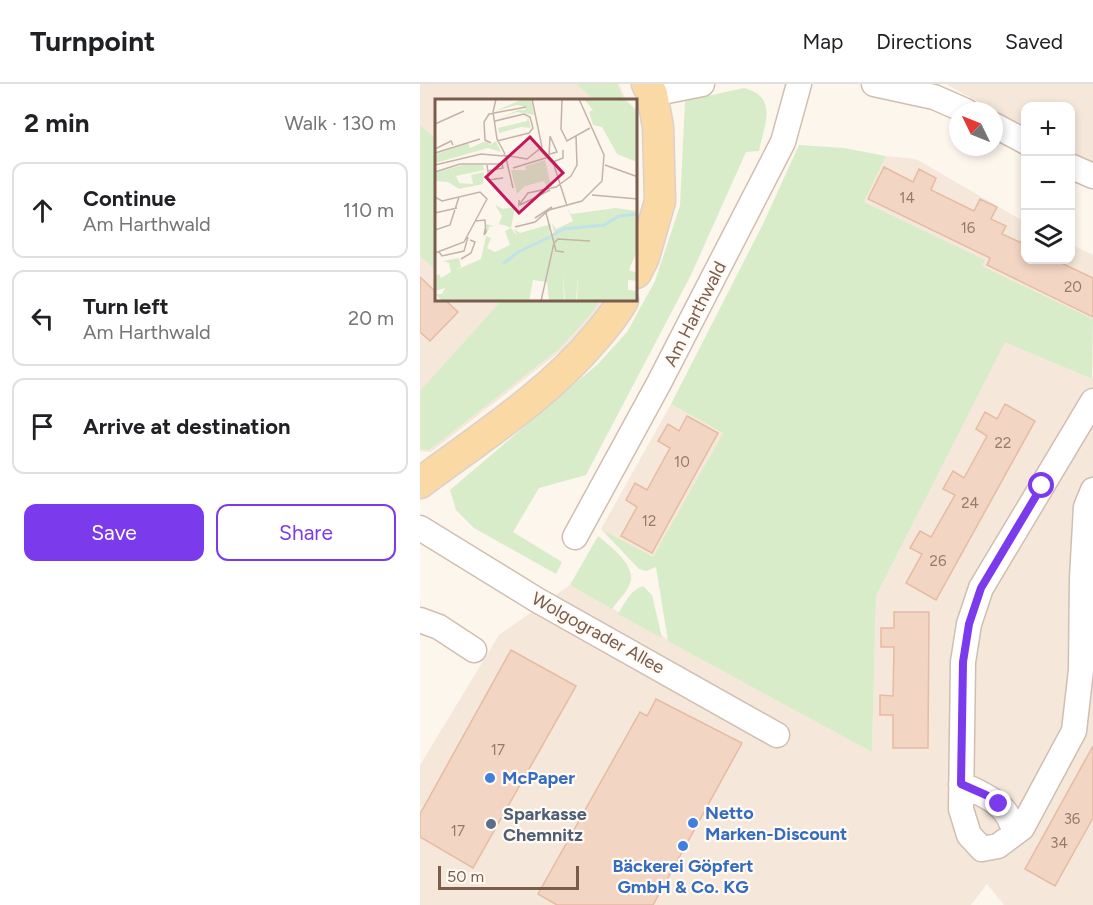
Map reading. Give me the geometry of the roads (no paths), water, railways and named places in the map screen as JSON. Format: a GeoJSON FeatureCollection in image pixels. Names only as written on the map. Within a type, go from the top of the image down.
{"type":"FeatureCollection","features":[{"type":"Feature","properties":{"kind":"main road"},"geometry":{"type":"LineString","coordinates":[[638,269],[644,258],[660,201],[658,127],[650,89]]}},
{"type":"Feature","properties":{"kind":"main road"},"geometry":{"type":"LineString","coordinates":[[420,483],[532,398],[577,359],[617,312],[622,302]]}},
{"type":"Feature","properties":{"kind":"street"},"geometry":{"type":"LineString","coordinates":[[650,89],[702,84]]}},
{"type":"Feature","properties":{"kind":"street","name":"Am Harthwald"},"geometry":{"type":"LineString","coordinates":[[575,537],[659,383],[783,142],[799,84]]}},
{"type":"Feature","properties":{"kind":"street"},"geometry":{"type":"LineString","coordinates":[[874,84],[934,97],[949,104]]}},
{"type":"Feature","properties":{"kind":"street"},"geometry":{"type":"LineString","coordinates":[[1003,130],[1021,139]]}},
{"type":"Feature","properties":{"kind":"street"},"geometry":{"type":"LineString","coordinates":[[1075,168],[1093,176]]}},
{"type":"Feature","properties":{"kind":"street"},"geometry":{"type":"LineString","coordinates":[[1093,401],[981,588],[969,624],[963,662],[961,809],[969,834],[982,849],[998,846],[1022,828],[1074,731],[1081,670],[1082,578],[1086,507],[1093,490]]}},
{"type":"Feature","properties":{"kind":"street","name":"Wolgograder Allee"},"geometry":{"type":"LineString","coordinates":[[420,528],[537,600],[777,735]]}},
{"type":"Feature","properties":{"kind":"street"},"geometry":{"type":"LineString","coordinates":[[420,620],[439,627],[474,650]]}},
{"type":"Feature","properties":{"kind":"street"},"geometry":{"type":"LineString","coordinates":[[961,784],[986,795],[999,804],[1013,825],[1014,834]]}},
{"type":"Feature","properties":{"kind":"place","name":"McPaper"},"geometry":{"type":"Point","coordinates":[490,778]}},
{"type":"Feature","properties":{"kind":"place","name":"Netto Marken-Discount"},"geometry":{"type":"Point","coordinates":[693,823]}},
{"type":"Feature","properties":{"kind":"place","name":"Sparkasse Chemnitz"},"geometry":{"type":"Point","coordinates":[491,824]}},
{"type":"Feature","properties":{"kind":"place","name":"Bäckerei Göpfert GmbH & Co. KG"},"geometry":{"type":"Point","coordinates":[683,846]}}]}
